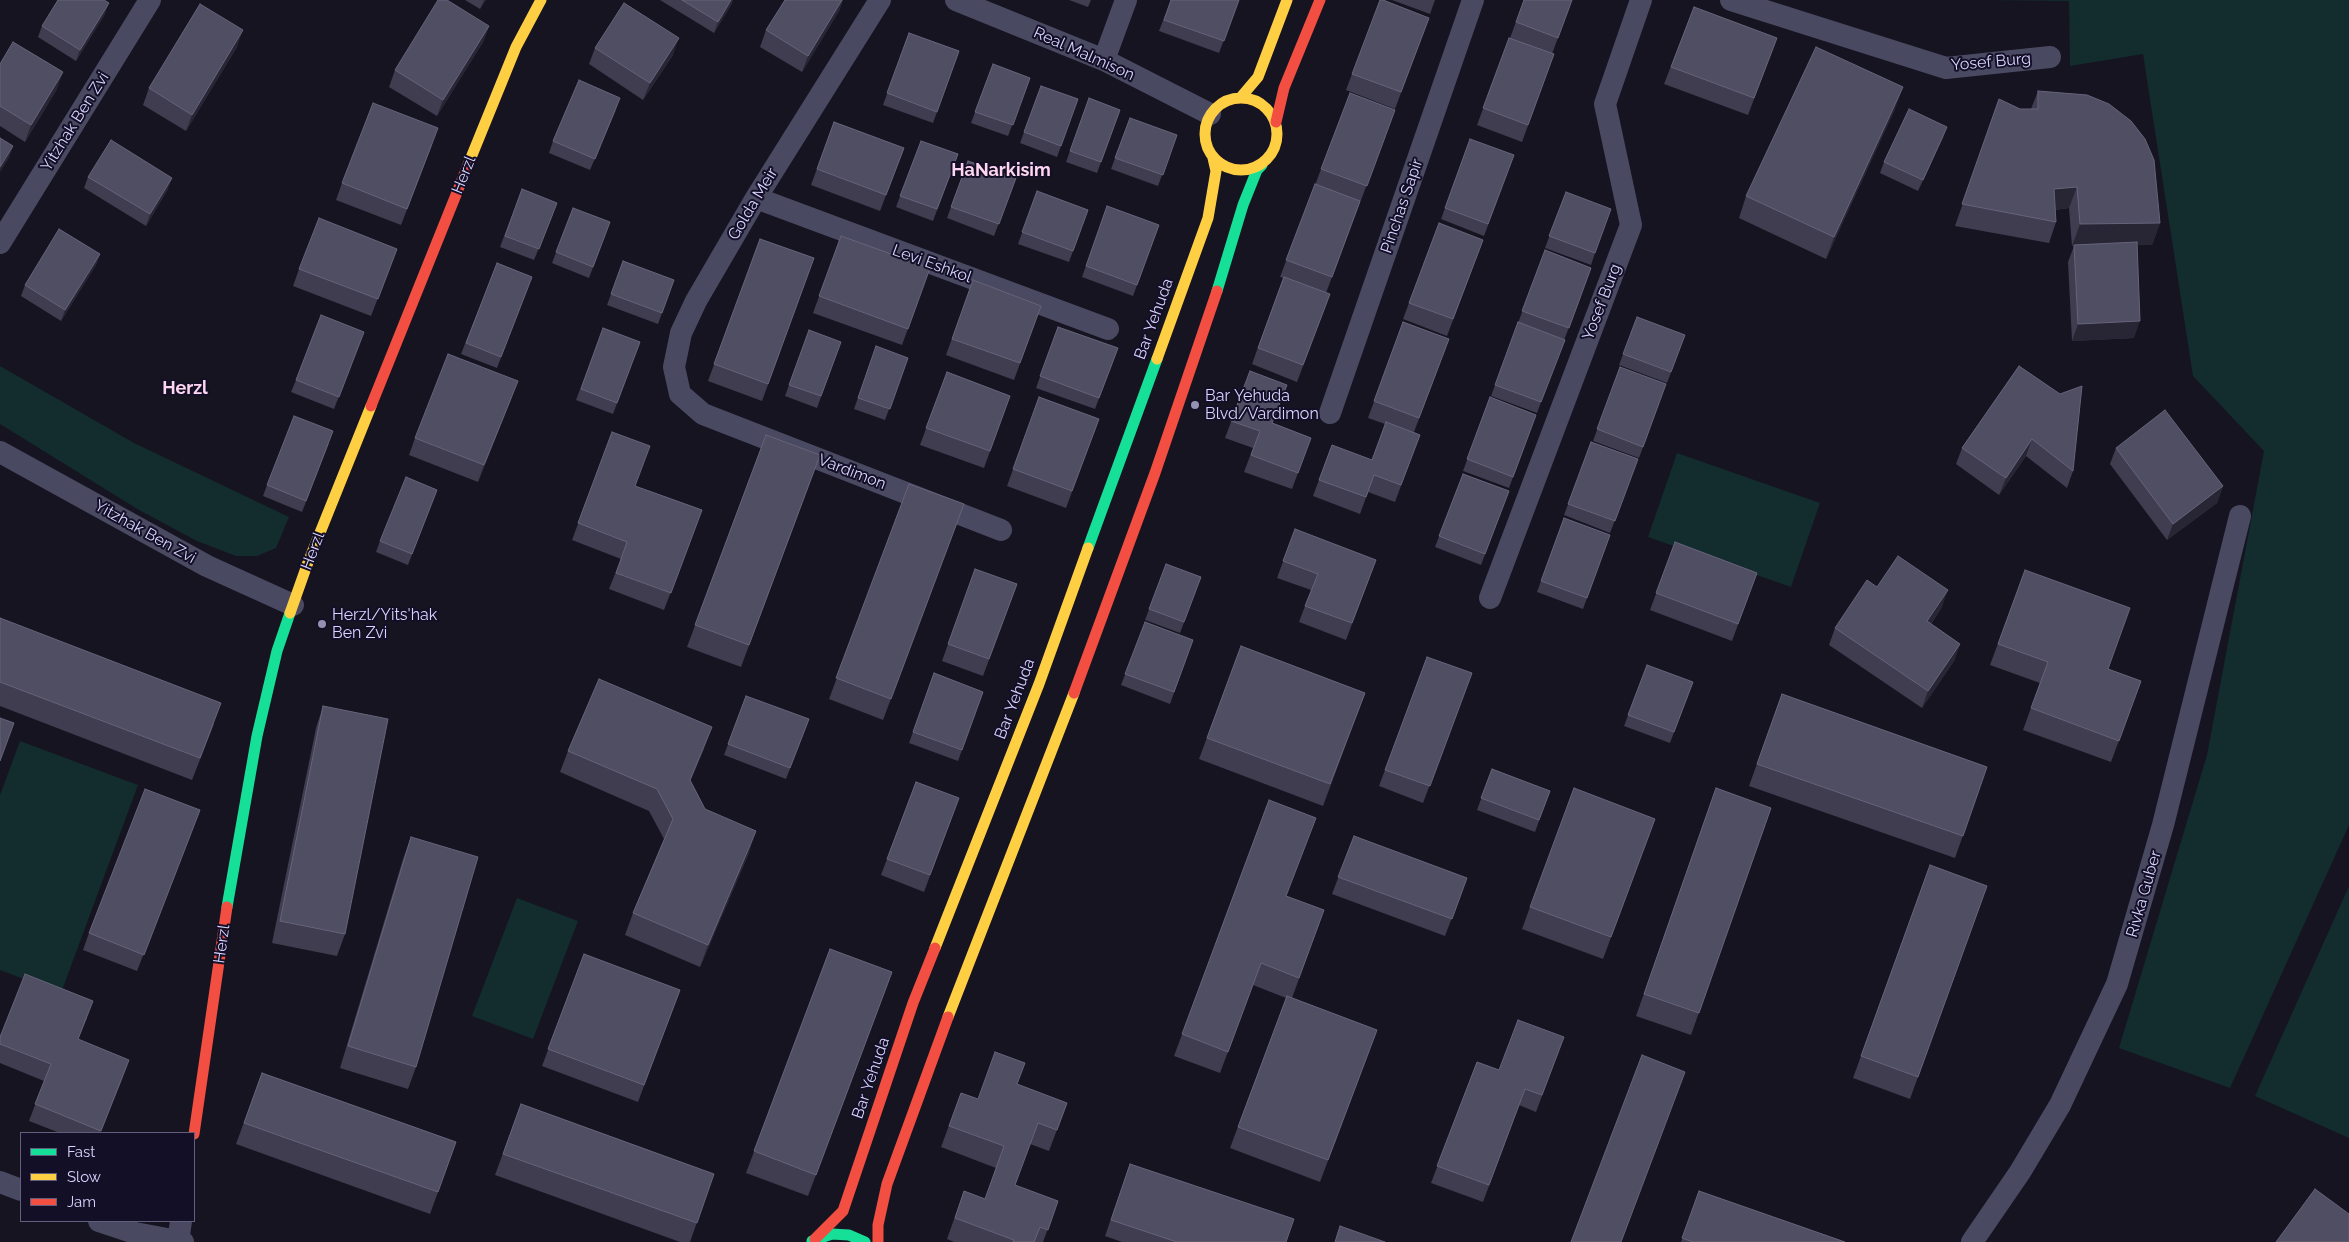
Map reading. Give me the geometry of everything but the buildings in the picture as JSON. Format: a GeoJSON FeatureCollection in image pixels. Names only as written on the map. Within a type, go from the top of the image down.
{"type":"FeatureCollection","features":[{"type":"Feature","properties":{"kind":"street","name":"Yitzhak Ben Zvi"},"geometry":{"type":"LineString","coordinates":[[0,244],[150,0]]}},
{"type":"Feature","properties":{"kind":"street","name":"Herzl"},"geometry":{"type":"LineString","coordinates":[[194,1132],[231,876],[257,736],[277,651],[307,564],[516,47],[541,0]]}},
{"type":"Feature","properties":{"kind":"street","name":"Golda Meir"},"geometry":{"type":"LineString","coordinates":[[703,414],[680,394],[674,367],[681,333],[696,301],[756,198],[880,0]]}},
{"type":"Feature","properties":{"kind":"street","name":"Real Malmison"},"geometry":{"type":"LineString","coordinates":[[956,0],[1104,60],[1210,114]]}},
{"type":"Feature","properties":{"kind":"street"},"geometry":{"type":"LineString","coordinates":[[1104,60],[1126,0]]}},
{"type":"Feature","properties":{"kind":"street"},"geometry":{"type":"LineString","coordinates":[[1241,98],[1258,76],[1287,0]]}},
{"type":"Feature","properties":{"kind":"street"},"geometry":{"type":"LineString","coordinates":[[878,1242],[878,1225],[891,1175],[948,1016],[1074,697],[1161,454],[1227,261],[1243,204],[1257,170],[1270,156],[1276,146],[1276,122],[1284,88],[1320,0]]}},
{"type":"Feature","properties":{"kind":"street","name":"Pinchas Sapir"},"geometry":{"type":"LineString","coordinates":[[1330,413],[1473,0]]}},
{"type":"Feature","properties":{"kind":"street","name":"Yosef Burg"},"geometry":{"type":"LineString","coordinates":[[1490,598],[1631,225],[1605,104],[1641,0]]}},
{"type":"Feature","properties":{"kind":"street","name":"Yosef Burg"},"geometry":{"type":"LineString","coordinates":[[1731,0],[1946,68],[2050,57]]}},
{"type":"Feature","properties":{"kind":"street"},"geometry":{"type":"LineString","coordinates":[[1262,165],[1241,171],[1221,165],[1213,158],[1206,144],[1207,121],[1210,114],[1224,102],[1241,98],[1262,104],[1270,111],[1276,122]]}},
{"type":"Feature","properties":{"kind":"street","name":"Bar Yehuda"},"geometry":{"type":"LineString","coordinates":[[813,1240],[843,1211],[913,1003],[1043,675],[1208,218],[1216,172],[1213,158]]}},
{"type":"Feature","properties":{"kind":"street","name":"Levi Eshkol"},"geometry":{"type":"LineString","coordinates":[[756,198],[1108,329]]}},
{"type":"Feature","properties":{"kind":"street","name":"Vardimon"},"geometry":{"type":"LineString","coordinates":[[703,414],[1001,530]]}},
{"type":"Feature","properties":{"kind":"street","name":"Yitzhak Ben Zvi"},"geometry":{"type":"LineString","coordinates":[[0,452],[207,566],[293,604]]}},
{"type":"Feature","properties":{"kind":"street","name":"Rivka Guber"},"geometry":{"type":"LineString","coordinates":[[1972,1242],[2020,1172],[2060,1105],[2118,984],[2163,824],[2240,516]]}},
{"type":"Feature","properties":{"kind":"street"},"geometry":{"type":"LineString","coordinates":[[0,1182],[20,1190]]}},
{"type":"Feature","properties":{"kind":"street"},"geometry":{"type":"LineString","coordinates":[[102,1222],[135,1233],[182,1242]]}},
{"type":"Feature","properties":{"kind":"street"},"geometry":{"type":"LineString","coordinates":[[178,1242],[181,1222]]}},
{"type":"Feature","properties":{"kind":"street"},"geometry":{"type":"LineString","coordinates":[[813,1240],[832,1234],[849,1235],[865,1242]]}},
{"type":"Feature","properties":{"kind":"green space"},"geometry":{"type":"Polygon","coordinates":[[[1984,0],[2349,0],[2349,825],[2230,1088],[2119,1048],[2207,755],[2264,451],[2193,376],[2143,54],[2070,66],[2069,1],[1984,0]]]}},
{"type":"Feature","properties":{"kind":"green space"},"geometry":{"type":"Polygon","coordinates":[[[0,366],[134,443],[289,517],[276,548],[257,556],[236,556],[197,541],[139,510],[0,424],[0,366]]]}},
{"type":"Feature","properties":{"kind":"green space"},"geometry":{"type":"Polygon","coordinates":[[[1677,453],[1820,503],[1791,587],[1648,537],[1677,453]]]}},
{"type":"Feature","properties":{"kind":"green space"},"geometry":{"type":"Polygon","coordinates":[[[20,741],[138,785],[61,993],[0,970],[0,795],[20,741]]]}},
{"type":"Feature","properties":{"kind":"green space"},"geometry":{"type":"Polygon","coordinates":[[[2349,886],[2349,1138],[2255,1096],[2349,886]]]}},
{"type":"Feature","properties":{"kind":"green space"},"geometry":{"type":"Polygon","coordinates":[[[517,898],[578,921],[533,1039],[472,1016],[517,898]]]}},
{"type":"Feature","properties":{"kind":"traffic: fast"},"geometry":{"type":"LineString","coordinates":[[1217,291],[1243,205],[1257,170],[1262,165]]}},
{"type":"Feature","properties":{"kind":"traffic: fast"},"geometry":{"type":"LineString","coordinates":[[1088,548],[1157,359]]}},
{"type":"Feature","properties":{"kind":"traffic: fast"},"geometry":{"type":"LineString","coordinates":[[227,907],[257,736],[277,651],[290,613]]}},
{"type":"Feature","properties":{"kind":"traffic: fast"},"geometry":{"type":"LineString","coordinates":[[812,1241],[832,1234],[849,1235],[865,1242]]}},
{"type":"Feature","properties":{"kind":"traffic: slow"},"geometry":{"type":"LineString","coordinates":[[468,165],[516,47],[541,0]]}},
{"type":"Feature","properties":{"kind":"traffic: slow"},"geometry":{"type":"LineString","coordinates":[[1241,97],[1258,77],[1287,0]]}},
{"type":"Feature","properties":{"kind":"traffic: slow"},"geometry":{"type":"LineString","coordinates":[[1248,98],[1267,108],[1275,120],[1277,134],[1275,148],[1267,160],[1255,168],[1234,170],[1215,160],[1207,148],[1205,127],[1215,108],[1227,100],[1248,98]]}},
{"type":"Feature","properties":{"kind":"traffic: slow"},"geometry":{"type":"LineString","coordinates":[[1157,359],[1208,218],[1216,171],[1213,158]]}},
{"type":"Feature","properties":{"kind":"traffic: slow"},"geometry":{"type":"LineString","coordinates":[[290,613],[307,565],[371,406]]}},
{"type":"Feature","properties":{"kind":"traffic: slow"},"geometry":{"type":"LineString","coordinates":[[935,948],[1039,684],[1088,548]]}},
{"type":"Feature","properties":{"kind":"traffic: slow"},"geometry":{"type":"LineString","coordinates":[[948,1017],[1074,693]]}},
{"type":"Feature","properties":{"kind":"traffic: jam"},"geometry":{"type":"LineString","coordinates":[[1276,122],[1284,88],[1320,0]]}},
{"type":"Feature","properties":{"kind":"traffic: jam"},"geometry":{"type":"LineString","coordinates":[[371,406],[468,165]]}},
{"type":"Feature","properties":{"kind":"traffic: jam"},"geometry":{"type":"LineString","coordinates":[[1074,693],[1155,473],[1217,291]]}},
{"type":"Feature","properties":{"kind":"traffic: jam"},"geometry":{"type":"LineString","coordinates":[[194,1132],[227,907]]}},
{"type":"Feature","properties":{"kind":"traffic: jam"},"geometry":{"type":"LineString","coordinates":[[815,1239],[843,1211],[913,1003],[935,948]]}},
{"type":"Feature","properties":{"kind":"traffic: jam"},"geometry":{"type":"LineString","coordinates":[[878,1242],[878,1225],[887,1184],[948,1017]]}},
{"type":"Feature","properties":{"kind":"place","name":"Bar Yehuda Blvd/Vardimon"},"geometry":{"type":"Point","coordinates":[1195,405]}},
{"type":"Feature","properties":{"kind":"place","name":"Herzl/Yits'hak Ben Zvi"},"geometry":{"type":"Point","coordinates":[322,624]}},
{"type":"Feature","properties":{"kind":"district","name":"HaNarkisim"},"geometry":{"type":"Point","coordinates":[1001,171]}},
{"type":"Feature","properties":{"kind":"district","name":"Herzl"},"geometry":{"type":"Point","coordinates":[185,389]}}]}
